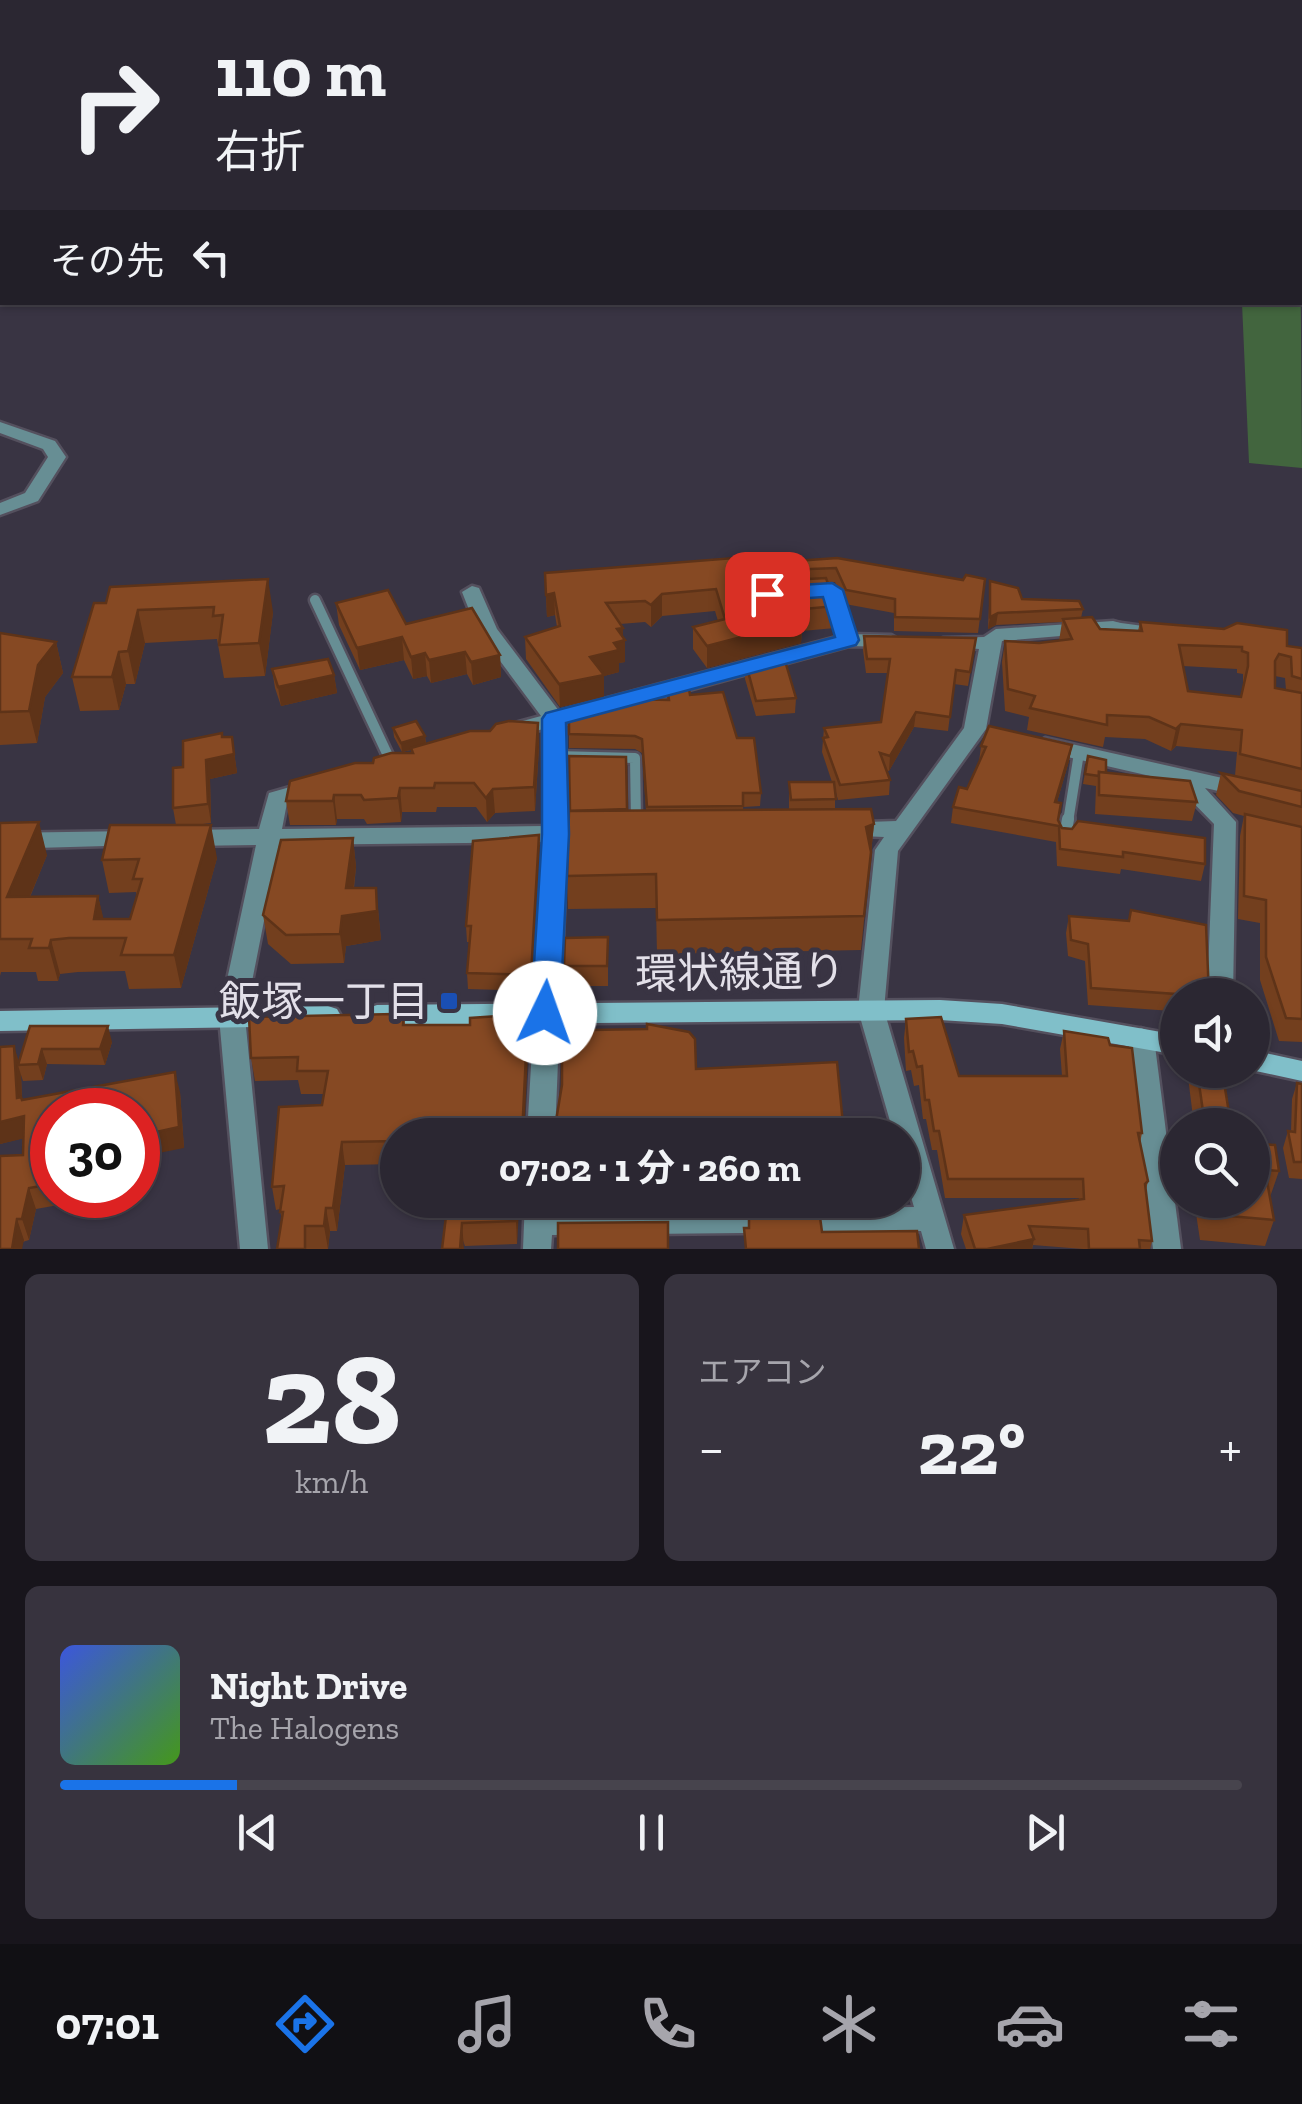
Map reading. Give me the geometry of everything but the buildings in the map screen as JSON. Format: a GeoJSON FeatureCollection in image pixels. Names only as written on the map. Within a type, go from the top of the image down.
{"type":"FeatureCollection","features":[{"type":"Feature","properties":{"kind":"street"},"geometry":{"type":"LineString","coordinates":[[0,428],[49,445],[57,457],[32,497],[0,509]]}},
{"type":"Feature","properties":{"kind":"street"},"geometry":{"type":"LineString","coordinates":[[472,592],[487,630],[554,719],[556,834],[542,1118]]}},
{"type":"Feature","properties":{"kind":"street"},"geometry":{"type":"LineString","coordinates":[[940,1249],[871,1010],[887,850],[984,731],[990,643],[996,636],[1113,627]]}},
{"type":"Feature","properties":{"kind":"street"},"geometry":{"type":"LineString","coordinates":[[482,739],[848,640],[990,643]]}},
{"type":"Feature","properties":{"kind":"street"},"geometry":{"type":"LineString","coordinates":[[1027,741],[1267,795]]}},
{"type":"Feature","properties":{"kind":"street"},"geometry":{"type":"LineString","coordinates":[[1180,776],[1234,824],[1221,978]]}},
{"type":"Feature","properties":{"kind":"street"},"geometry":{"type":"LineString","coordinates":[[254,1249],[232,1017],[277,798],[335,781]]}},
{"type":"Feature","properties":{"kind":"street"},"geometry":{"type":"LineString","coordinates":[[826,830],[902,829]]}},
{"type":"Feature","properties":{"kind":"street"},"geometry":{"type":"LineString","coordinates":[[0,841],[646,832]]}},
{"type":"Feature","properties":{"kind":"street","name":"環状線通り"},"geometry":{"type":"LineString","coordinates":[[0,1020],[871,1010],[1002,1014],[1160,1042]]}},
{"type":"Feature","properties":{"kind":"street"},"geometry":{"type":"LineString","coordinates":[[1141,1038],[1168,1249]]}},
{"type":"Feature","properties":{"kind":"street"},"geometry":{"type":"LineString","coordinates":[[1270,1064],[1302,1071]]}},
{"type":"Feature","properties":{"kind":"street"},"geometry":{"type":"LineString","coordinates":[[538,1224],[932,1219]]}},
{"type":"Feature","properties":{"kind":"lane"},"geometry":{"type":"LineString","coordinates":[[755,575],[767,594],[783,593]]}},
{"type":"Feature","properties":{"kind":"lane"},"geometry":{"type":"LineString","coordinates":[[816,591],[832,590],[848,640]]}},
{"type":"Feature","properties":{"kind":"lane"},"geometry":{"type":"LineString","coordinates":[[315,600],[392,765]]}},
{"type":"Feature","properties":{"kind":"lane"},"geometry":{"type":"LineString","coordinates":[[1113,627],[1167,634]]}},
{"type":"Feature","properties":{"kind":"lane"},"geometry":{"type":"LineString","coordinates":[[1065,836],[1079,753]]}},
{"type":"Feature","properties":{"kind":"lane"},"geometry":{"type":"LineString","coordinates":[[555,756],[634,758],[646,832]]}},
{"type":"Feature","properties":{"kind":"green space"},"geometry":{"type":"Polygon","coordinates":[[[1242,305],[1301,305],[1302,468],[1249,463],[1242,305]]]}},
{"type":"Feature","properties":{"kind":"place","name":"飯塚一丁目"},"geometry":{"type":"Point","coordinates":[449,1001]}},
{"type":"Feature","properties":{"kind":"route"},"geometry":{"type":"LineString","coordinates":[[545,1013],[556,834],[554,719],[848,640],[832,590],[767,594]]}}]}
